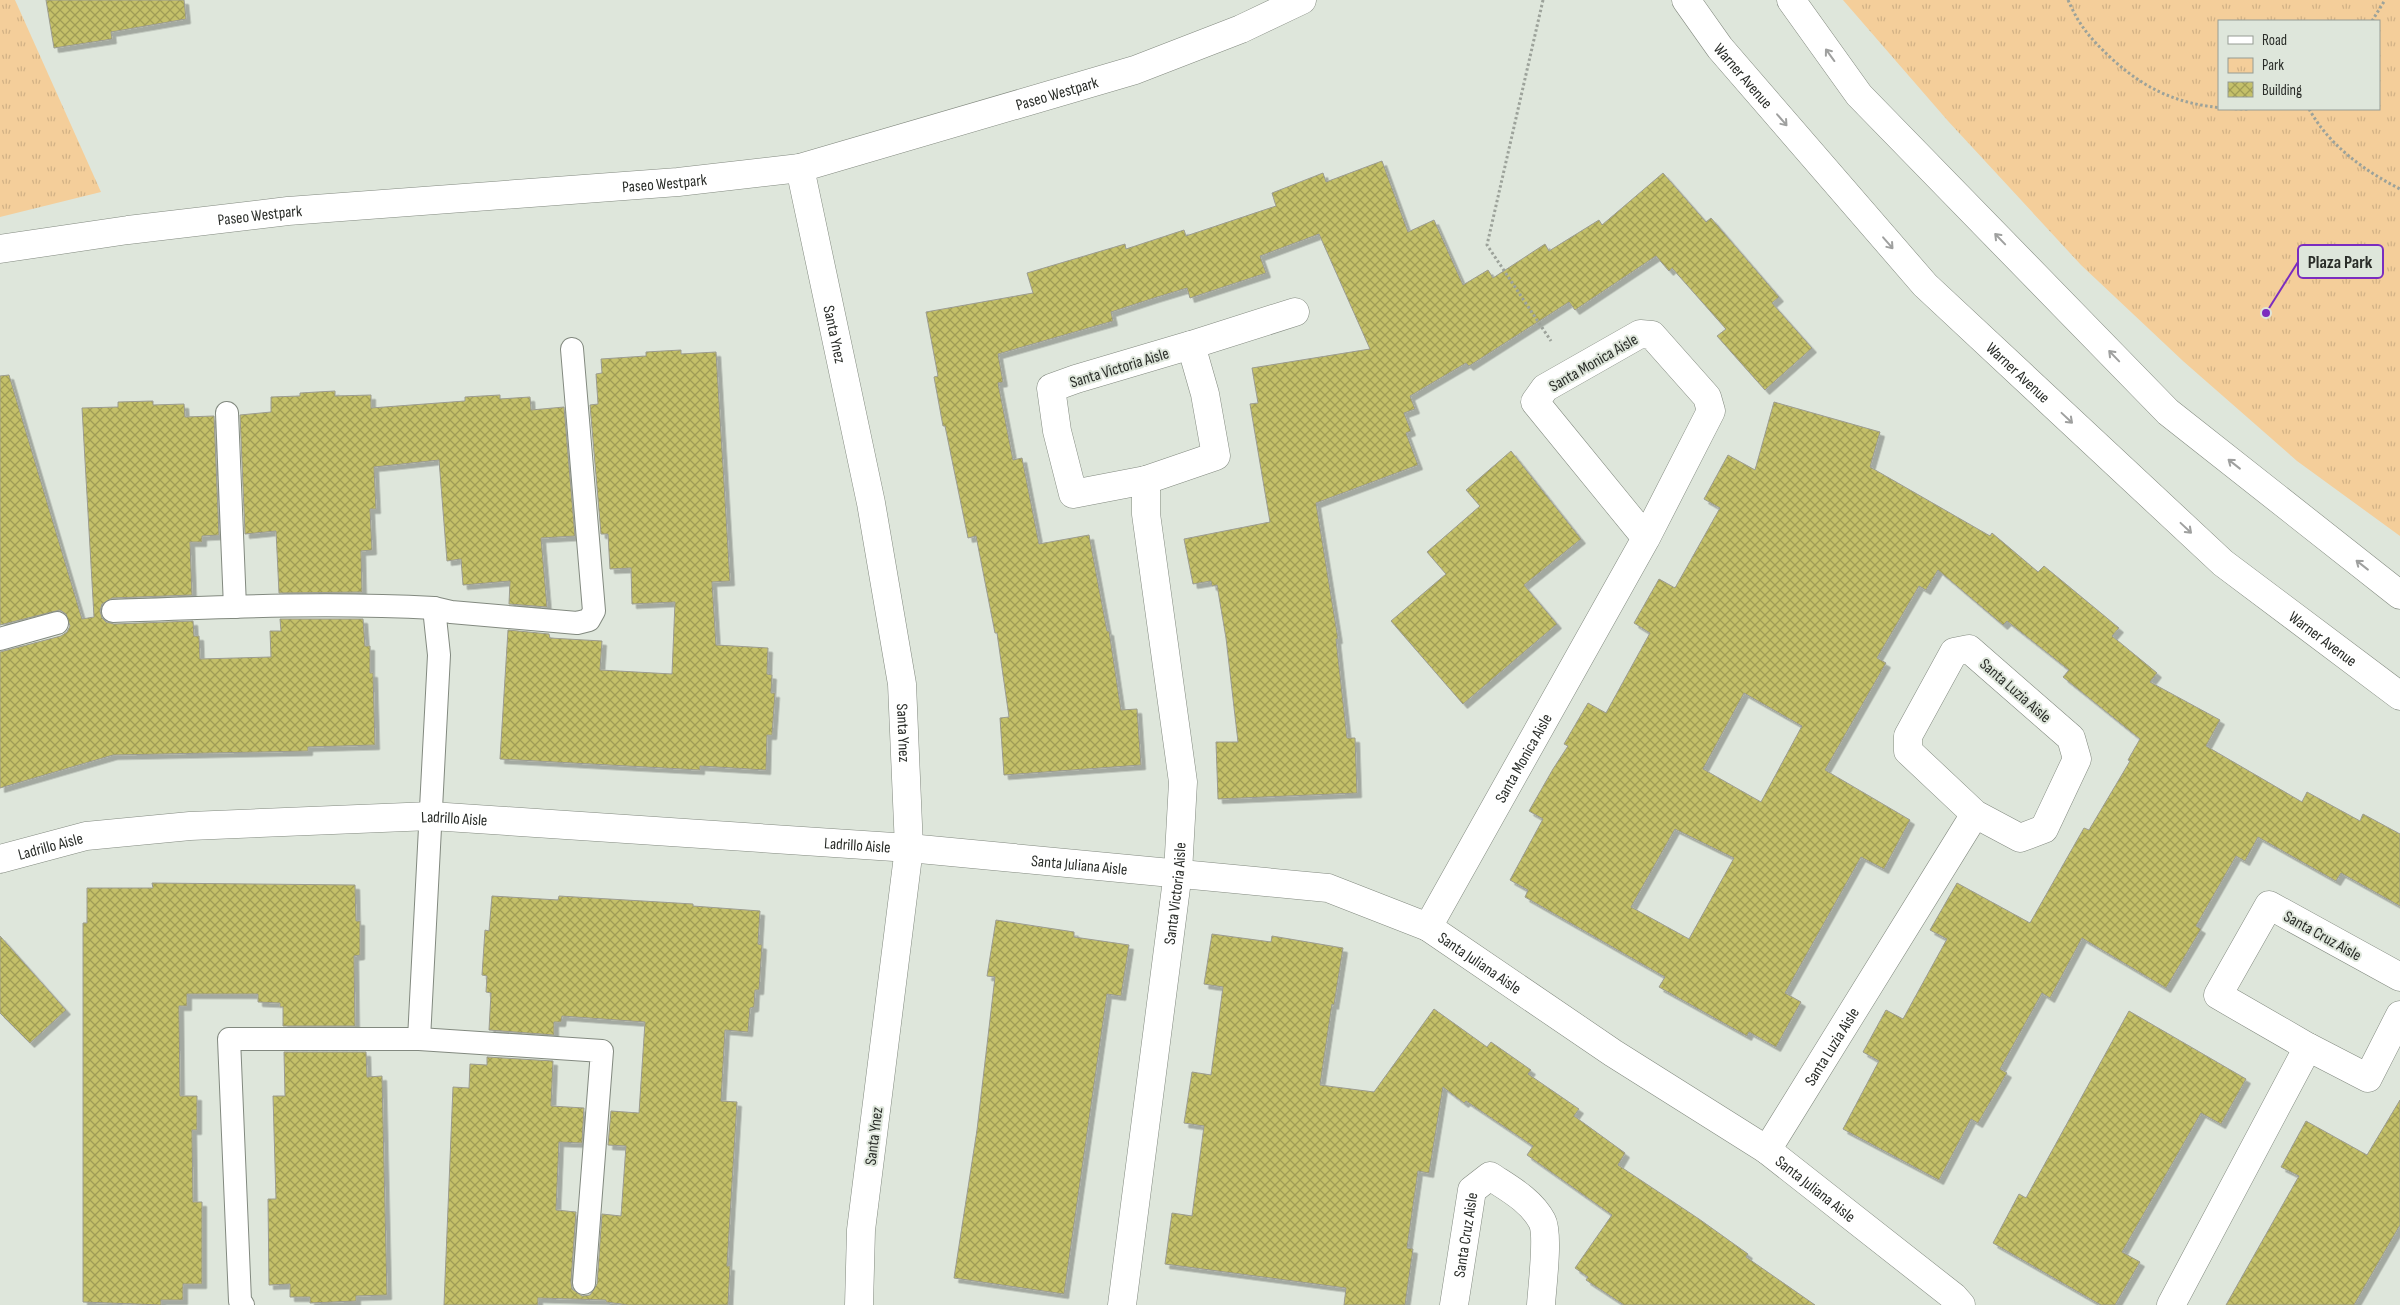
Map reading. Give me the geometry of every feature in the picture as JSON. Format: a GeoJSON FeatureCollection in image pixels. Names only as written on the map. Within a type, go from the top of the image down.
{"type":"FeatureCollection","features":[{"type":"Feature","properties":{"kind":"street","name":"Paseo Westpark"},"geometry":{"type":"LineString","coordinates":[[0,249],[128,230],[288,211],[678,182],[800,168],[1135,70],[1241,29],[1302,0]]}},
{"type":"Feature","properties":{"kind":"street","name":"Warner Avenue"},"geometry":{"type":"LineString","coordinates":[[1686,0],[1720,48],[1925,285],[2223,563],[2400,696]]}},
{"type":"Feature","properties":{"kind":"street"},"geometry":{"type":"LineString","coordinates":[[1791,0],[1859,95],[2168,412],[2400,595]]}},
{"type":"Feature","properties":{"kind":"street","name":"Santa Ynez"},"geometry":{"type":"LineString","coordinates":[[800,168],[871,504],[902,684],[909,848],[861,1230],[859,1305]]}},
{"type":"Feature","properties":{"kind":"street","name":"Santa Victoria Aisle"},"geometry":{"type":"LineString","coordinates":[[1191,346],[1205,394],[1216,456],[1146,480],[1073,494],[1057,431],[1051,388],[1191,346],[1295,312]]}},
{"type":"Feature","properties":{"kind":"street","name":"Santa Monica Aisle"},"geometry":{"type":"LineString","coordinates":[[1428,927],[1646,538],[1711,411],[1707,397],[1652,335],[1640,334],[1545,388],[1535,402],[1646,538]]}},
{"type":"Feature","properties":{"kind":"street","name":"Santa Victoria Aisle"},"geometry":{"type":"LineString","coordinates":[[1122,1305],[1178,872],[1183,782],[1146,514],[1146,480]]}},
{"type":"Feature","properties":{"kind":"street","name":"Santa Luzia Aisle"},"geometry":{"type":"LineString","coordinates":[[1969,649],[2071,738],[2078,759],[2044,829],[2020,838],[1975,814],[1908,751],[1908,736],[1954,652],[1969,649]]}},
{"type":"Feature","properties":{"kind":"street","name":"Santa Luzia Aisle"},"geometry":{"type":"LineString","coordinates":[[1767,1150],[1975,814]]}},
{"type":"Feature","properties":{"kind":"street","name":"Ladrillo Aisle"},"geometry":{"type":"LineString","coordinates":[[0,859],[86,836],[190,826],[432,816],[909,848]]}},
{"type":"Feature","properties":{"kind":"street","name":"Santa Juliana Aisle"},"geometry":{"type":"LineString","coordinates":[[909,848],[1178,872],[1328,888],[1428,927],[1612,1053],[1767,1150],[1946,1291],[1961,1305]]}},
{"type":"Feature","properties":{"kind":"street","name":"Santa Cruz Aisle"},"geometry":{"type":"LineString","coordinates":[[2400,977],[2269,906],[2218,996],[2308,1047],[2368,1078],[2400,1015]]}},
{"type":"Feature","properties":{"kind":"street"},"geometry":{"type":"LineString","coordinates":[[2171,1305],[2308,1047]]}},
{"type":"Feature","properties":{"kind":"street","name":"Santa Cruz Aisle"},"geometry":{"type":"LineString","coordinates":[[1454,1305],[1472,1190],[1490,1176],[1519,1194],[1542,1222],[1544,1258],[1541,1305]]}},
{"type":"Feature","properties":{"kind":"lane"},"geometry":{"type":"LineString","coordinates":[[113,611],[235,607],[391,606],[434,608],[451,612],[577,623],[589,620],[594,611],[572,350]]}},
{"type":"Feature","properties":{"kind":"lane"},"geometry":{"type":"LineString","coordinates":[[227,413],[235,607]]}},
{"type":"Feature","properties":{"kind":"lane"},"geometry":{"type":"LineString","coordinates":[[419,1039],[439,655],[434,608]]}},
{"type":"Feature","properties":{"kind":"lane"},"geometry":{"type":"LineString","coordinates":[[0,639],[57,623]]}},
{"type":"Feature","properties":{"kind":"lane"},"geometry":{"type":"LineString","coordinates":[[243,1305],[240,1301],[229,1039],[419,1039],[602,1051],[584,1283]]}},
{"type":"Feature","properties":{"kind":"path"},"geometry":{"type":"LineString","coordinates":[[1543,0],[1487,245],[1572,373]]}},
{"type":"Feature","properties":{"kind":"path"},"geometry":{"type":"LineString","coordinates":[[2068,0],[2078,24],[2132,77],[2153,90],[2188,104],[2218,109]]}},
{"type":"Feature","properties":{"kind":"path"},"geometry":{"type":"LineString","coordinates":[[2373,20],[2385,0]]}},
{"type":"Feature","properties":{"kind":"path"},"geometry":{"type":"LineString","coordinates":[[2310,110],[2330,139],[2346,154],[2380,178],[2400,189]]}},
{"type":"Feature","properties":{"kind":"green space"},"geometry":{"type":"Polygon","coordinates":[[[0,0],[15,0],[101,192],[0,217],[0,0]]]}},
{"type":"Feature","properties":{"kind":"green space"},"geometry":{"type":"Polygon","coordinates":[[[1843,0],[2400,0],[2400,536],[2297,461],[2183,361],[2081,265],[1948,121],[1843,0]]]}},
{"type":"Feature","properties":{"kind":"building"},"geometry":{"type":"Polygon","coordinates":[[[46,0],[184,0],[186,19],[111,32],[112,39],[54,48],[46,0]]]}},
{"type":"Feature","properties":{"kind":"building"},"geometry":{"type":"Polygon","coordinates":[[[1382,161],[1408,232],[1434,220],[1463,285],[1488,270],[1493,278],[1545,244],[1549,251],[1599,220],[1602,225],[1663,173],[1706,222],[1711,218],[1779,297],[1772,303],[1812,348],[1765,390],[1717,336],[1726,329],[1672,268],[1669,271],[1656,256],[1575,310],[1569,302],[1469,366],[1466,363],[1410,396],[1415,409],[1404,413],[1411,431],[1406,433],[1418,465],[1316,503],[1338,639],[1336,639],[1347,738],[1355,738],[1357,793],[1218,799],[1216,742],[1238,742],[1226,638],[1217,585],[1212,586],[1211,581],[1193,584],[1184,539],[1270,522],[1250,404],[1258,403],[1252,368],[1370,349],[1319,234],[1260,256],[1266,273],[1190,298],[1187,288],[1111,312],[1113,321],[998,354],[1003,382],[998,383],[1013,460],[1022,458],[1039,544],[1089,535],[1107,631],[1109,631],[1121,710],[1137,709],[1141,765],[1004,775],[1000,718],[1009,717],[997,633],[995,633],[976,536],[968,538],[945,426],[943,426],[934,377],[938,376],[926,312],[1033,293],[1027,273],[1125,244],[1126,249],[1184,230],[1186,236],[1276,206],[1272,193],[1323,173],[1326,182],[1382,161]]]}},
{"type":"Feature","properties":{"kind":"building"},"geometry":{"type":"Polygon","coordinates":[[[681,350],[681,354],[716,352],[730,581],[712,582],[716,645],[768,648],[767,674],[772,675],[771,693],[775,693],[772,735],[767,735],[766,770],[700,766],[700,770],[500,759],[508,630],[549,634],[550,638],[602,641],[600,670],[672,674],[675,602],[632,604],[631,568],[610,569],[608,534],[601,534],[590,405],[598,404],[596,374],[602,373],[601,359],[646,356],[646,352],[681,350]]]}},
{"type":"Feature","properties":{"kind":"building"},"geometry":{"type":"Polygon","coordinates":[[[9,375],[82,619],[94,617],[82,408],[118,407],[118,402],[153,401],[153,405],[184,404],[185,417],[214,416],[219,535],[202,536],[202,542],[190,542],[192,595],[112,598],[102,604],[100,611],[102,618],[106,622],[114,624],[193,621],[194,636],[199,636],[200,659],[271,657],[270,631],[281,631],[280,619],[363,619],[365,646],[370,646],[370,673],[373,673],[375,745],[308,747],[308,751],[113,755],[0,788],[0,652],[61,636],[67,632],[70,626],[66,614],[60,610],[0,625],[0,376],[9,375]]]}},
{"type":"Feature","properties":{"kind":"building"},"geometry":{"type":"Polygon","coordinates":[[[335,391],[335,396],[371,395],[371,408],[465,401],[465,397],[500,395],[500,399],[530,397],[531,410],[564,407],[575,536],[541,538],[547,607],[509,604],[510,581],[463,585],[461,559],[447,561],[439,460],[374,467],[376,509],[370,509],[372,550],[361,551],[362,592],[279,593],[276,531],[245,534],[240,415],[271,412],[271,397],[300,396],[300,393],[335,391]]]}},
{"type":"Feature","properties":{"kind":"building"},"geometry":{"type":"Polygon","coordinates":[[[1774,402],[1880,432],[1870,467],[1990,536],[1992,533],[2038,572],[2044,566],[2119,628],[2112,636],[2157,673],[2150,682],[2220,720],[2206,746],[2302,802],[2307,792],[2360,821],[2363,814],[2400,834],[2400,906],[2341,873],[2336,881],[2258,837],[2245,861],[2236,856],[2196,926],[2201,929],[2166,988],[2082,938],[2050,998],[2042,993],[2000,1069],[2007,1073],[1978,1123],[1971,1119],[1939,1180],[1843,1129],[1879,1061],[1863,1052],[1886,1010],[1903,1019],[1947,939],[1930,930],[1957,883],[2030,923],[2084,828],[2089,830],[2130,761],[2128,760],[2140,739],[2063,677],[2069,670],[2007,621],[2003,625],[1938,570],[1926,590],[1919,586],[1877,658],[1886,663],[1825,770],[1910,820],[1884,869],[1861,857],[1785,993],[1801,1002],[1776,1047],[1749,1032],[1747,1036],[1659,987],[1665,977],[1525,897],[1528,890],[1510,880],[1543,819],[1529,811],[1568,746],[1564,744],[1588,703],[1606,713],[1650,633],[1634,623],[1659,579],[1675,588],[1720,508],[1704,499],[1728,455],[1755,470],[1774,402]],[[1744,693],[1703,769],[1761,802],[1802,726],[1744,693]],[[1675,829],[1631,907],[1689,939],[1734,858],[1675,829]]]}},
{"type":"Feature","properties":{"kind":"building"},"geometry":{"type":"Polygon","coordinates":[[[1511,451],[1581,539],[1524,585],[1557,624],[1463,704],[1391,621],[1446,574],[1427,552],[1480,506],[1466,490],[1511,451]]]}},
{"type":"Feature","properties":{"kind":"building"},"geometry":{"type":"Polygon","coordinates":[[[152,883],[355,885],[356,921],[360,921],[360,955],[354,956],[355,1026],[283,1026],[283,1007],[280,1007],[280,1003],[258,1002],[258,994],[187,994],[187,1006],[179,1006],[180,1096],[197,1096],[197,1130],[192,1130],[193,1202],[202,1202],[202,1284],[183,1284],[183,1300],[161,1300],[161,1305],[83,1302],[83,923],[87,923],[87,888],[153,888],[152,883]]]}},
{"type":"Feature","properties":{"kind":"building"},"geometry":{"type":"Polygon","coordinates":[[[492,896],[558,900],[559,896],[693,904],[693,906],[760,911],[758,944],[762,945],[759,990],[755,990],[754,1007],[750,1008],[748,1032],[725,1030],[721,1101],[737,1102],[727,1266],[730,1266],[728,1305],[628,1305],[606,1302],[606,1300],[538,1298],[538,1305],[444,1305],[453,1087],[469,1088],[470,1064],[487,1065],[487,1057],[553,1061],[551,1106],[584,1108],[582,1143],[559,1142],[556,1210],[576,1212],[571,1282],[572,1289],[582,1296],[590,1295],[597,1284],[602,1214],[621,1216],[626,1146],[608,1145],[611,1111],[639,1113],[645,1022],[562,1016],[561,1022],[554,1022],[554,1035],[489,1030],[491,993],[486,992],[487,976],[482,975],[485,930],[489,931],[492,896]]]}},
{"type":"Feature","properties":{"kind":"building"},"geometry":{"type":"Polygon","coordinates":[[[996,920],[1074,932],[1074,937],[1129,945],[1121,996],[1107,994],[1064,1294],[954,1278],[977,1130],[995,977],[987,976],[996,920]]]}},
{"type":"Feature","properties":{"kind":"building"},"geometry":{"type":"Polygon","coordinates":[[[1212,934],[1271,942],[1272,936],[1343,948],[1334,1005],[1332,1004],[1320,1085],[1374,1092],[1434,1009],[1487,1047],[1491,1042],[1531,1070],[1528,1074],[1579,1109],[1574,1116],[1625,1153],[1618,1165],[1699,1219],[1748,1254],[1746,1257],[1815,1305],[1624,1305],[1586,1280],[1588,1277],[1575,1268],[1612,1215],[1527,1155],[1533,1146],[1466,1101],[1464,1103],[1443,1087],[1429,1173],[1418,1171],[1407,1248],[1413,1249],[1405,1305],[1344,1305],[1346,1288],[1165,1264],[1172,1213],[1192,1216],[1204,1126],[1184,1123],[1192,1072],[1211,1075],[1223,987],[1204,984],[1212,934]]]}},
{"type":"Feature","properties":{"kind":"building"},"geometry":{"type":"Polygon","coordinates":[[[0,936],[66,1010],[30,1043],[0,1013],[0,936]]]}},
{"type":"Feature","properties":{"kind":"building"},"geometry":{"type":"Polygon","coordinates":[[[2129,1011],[2246,1079],[2221,1124],[2201,1113],[2122,1252],[2140,1262],[2115,1305],[2101,1305],[1993,1243],[2019,1194],[2026,1198],[2129,1011]]]}},
{"type":"Feature","properties":{"kind":"building"},"geometry":{"type":"Polygon","coordinates":[[[284,1052],[366,1052],[367,1077],[382,1076],[387,1295],[356,1296],[356,1301],[310,1303],[310,1297],[290,1297],[290,1284],[269,1285],[268,1199],[276,1199],[273,1096],[285,1096],[284,1052]]]}},
{"type":"Feature","properties":{"kind":"building"},"geometry":{"type":"Polygon","coordinates":[[[2400,1100],[2400,1225],[2354,1305],[2226,1305],[2299,1176],[2281,1167],[2306,1121],[2367,1155],[2400,1100]]]}},
{"type":"Feature","properties":{"kind":"place","name":"Plaza Park"},"geometry":{"type":"Point","coordinates":[2266,313]}}]}
